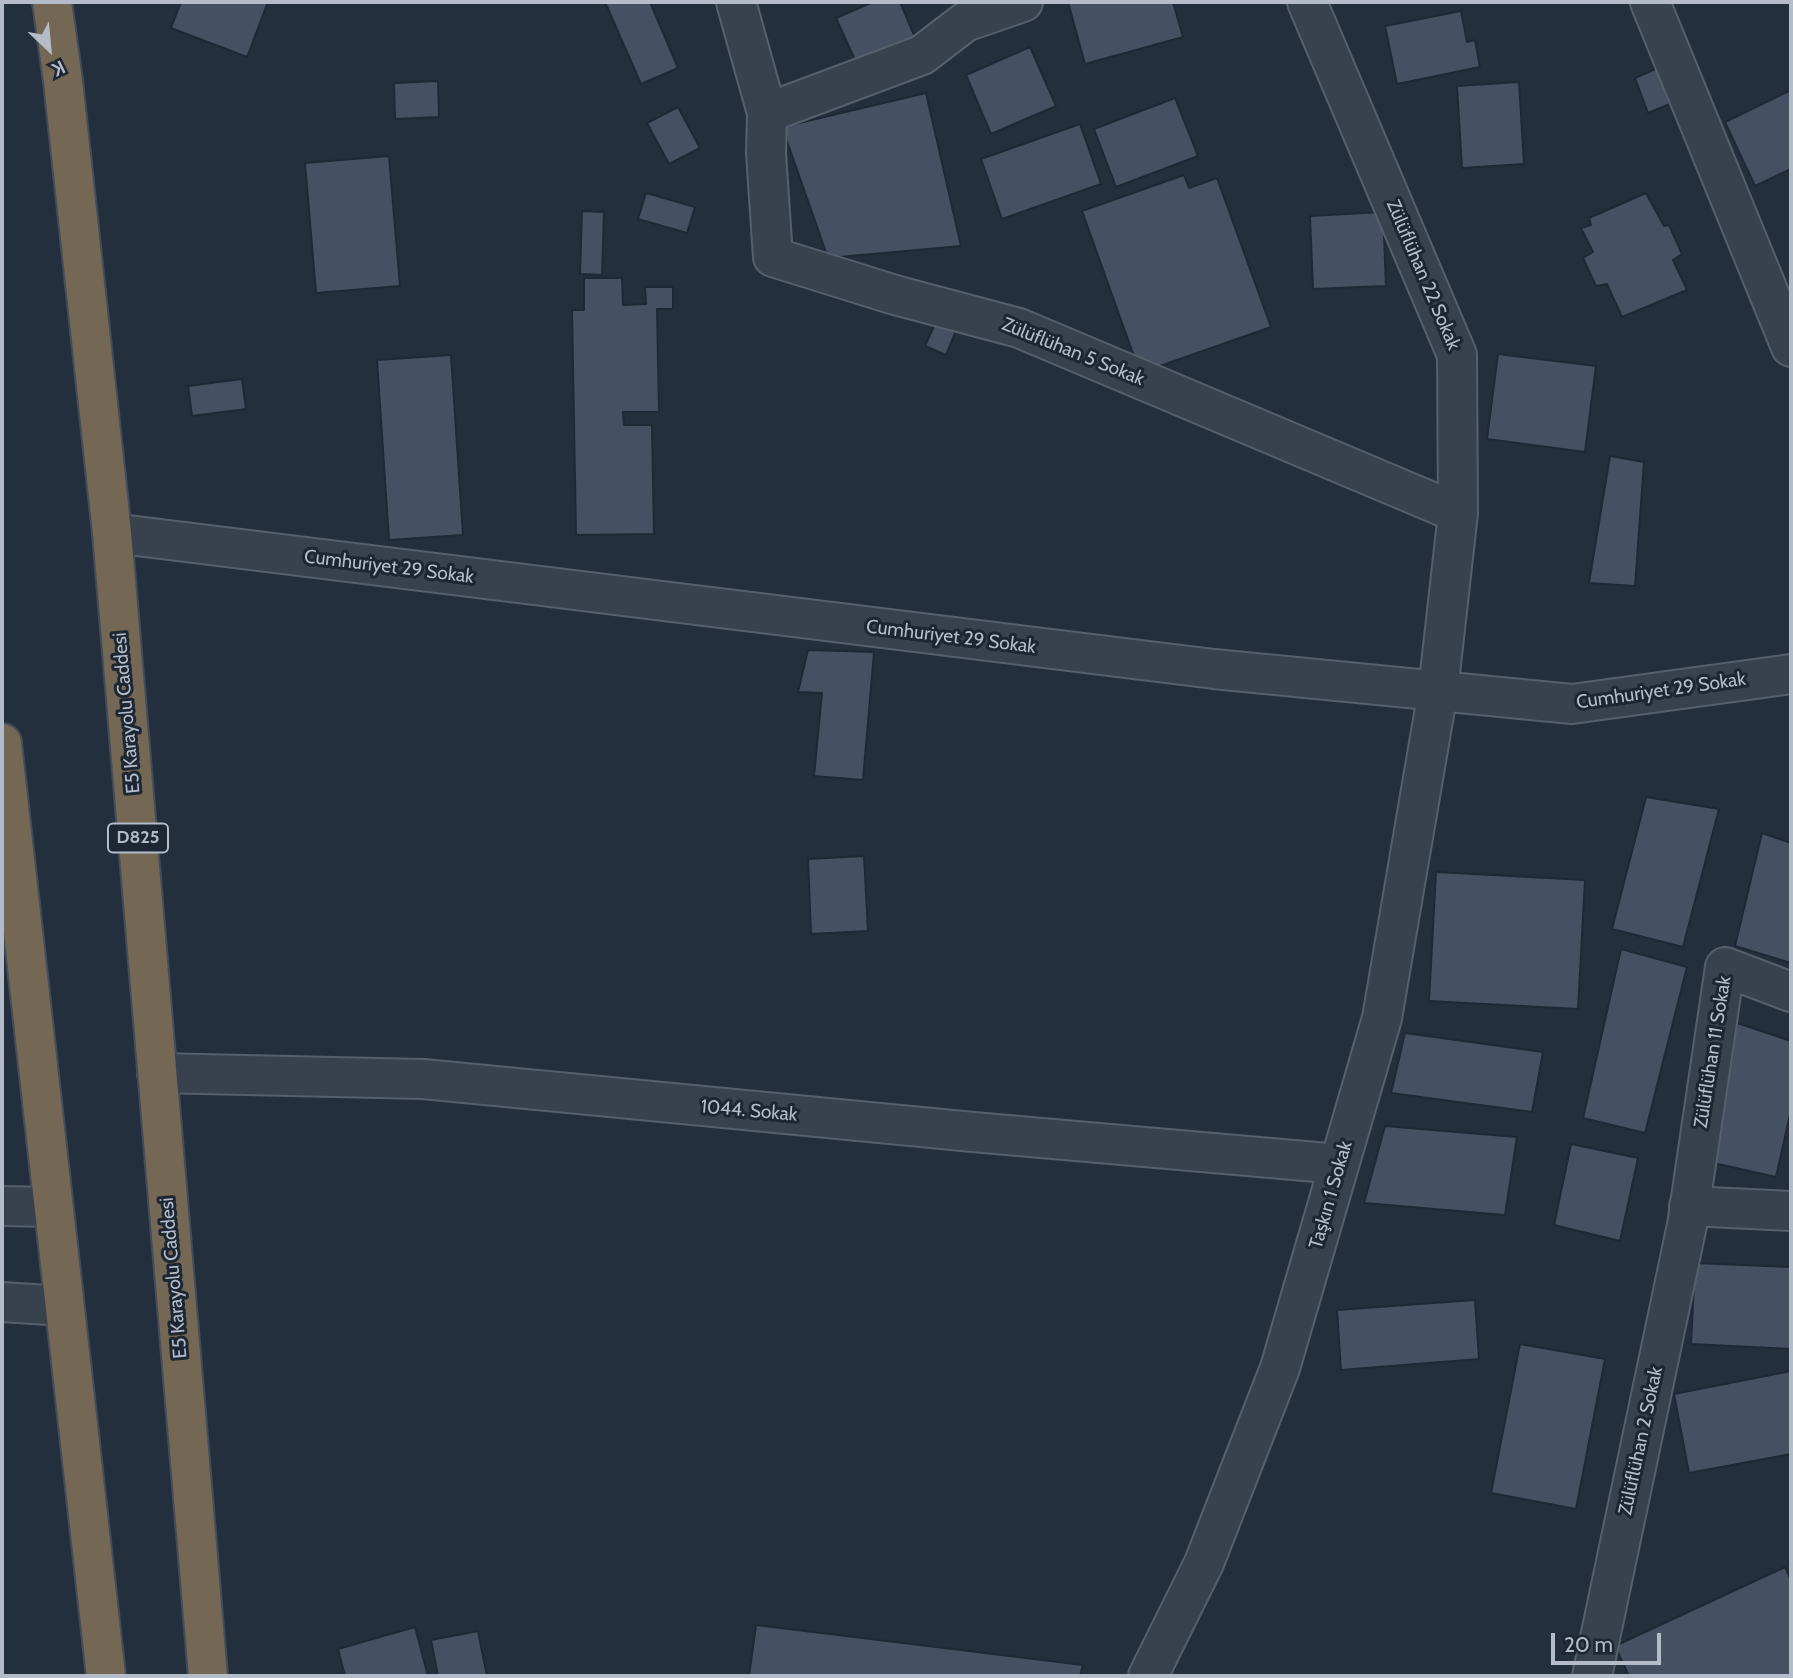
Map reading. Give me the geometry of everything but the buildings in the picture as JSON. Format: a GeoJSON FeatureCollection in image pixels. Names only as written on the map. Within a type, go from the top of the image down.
{"type":"FeatureCollection","features":[{"type":"Feature","properties":{"kind":"highway","name":"E5 Karayolu Caddesi"},"geometry":{"type":"LineString","coordinates":[[52,2],[64,81],[112,533],[208,1676]]}},
{"type":"Feature","properties":{"kind":"highway"},"geometry":{"type":"LineString","coordinates":[[2,743],[106,1676]]}},
{"type":"Feature","properties":{"kind":"street","name":"Zülüflühan 5 Sokak"},"geometry":{"type":"LineString","coordinates":[[736,2],[767,113],[766,153],[773,257],[895,295],[1019,328],[1458,513]]}},
{"type":"Feature","properties":{"kind":"street"},"geometry":{"type":"LineString","coordinates":[[767,113],[922,55],[965,22],[1023,2]]}},
{"type":"Feature","properties":{"kind":"street","name":"Zülüflühan 22 Sokak"},"geometry":{"type":"LineString","coordinates":[[1307,2],[1457,355],[1458,513],[1438,691]]}},
{"type":"Feature","properties":{"kind":"street"},"geometry":{"type":"LineString","coordinates":[[1650,2],[1791,347]]}},
{"type":"Feature","properties":{"kind":"street","name":"Cumhuriyet 29 Sokak"},"geometry":{"type":"LineString","coordinates":[[112,533],[1214,669],[1572,704],[1791,674]]}},
{"type":"Feature","properties":{"kind":"street","name":"Taşkın 1 Sokak"},"geometry":{"type":"LineString","coordinates":[[1148,1676],[1204,1563],[1280,1368],[1382,1018],[1438,691]]}},
{"type":"Feature","properties":{"kind":"street","name":"Zülüflühan 11 Sokak"},"geometry":{"type":"LineString","coordinates":[[1689,1206],[1725,967],[1791,992]]}},
{"type":"Feature","properties":{"kind":"street","name":"1044. Sokak"},"geometry":{"type":"LineString","coordinates":[[157,1073],[422,1079],[1339,1164]]}},
{"type":"Feature","properties":{"kind":"street"},"geometry":{"type":"LineString","coordinates":[[2,1206],[53,1207]]}},
{"type":"Feature","properties":{"kind":"street"},"geometry":{"type":"LineString","coordinates":[[1689,1206],[1791,1210]]}},
{"type":"Feature","properties":{"kind":"street","name":"Zülüflühan 2 Sokak"},"geometry":{"type":"LineString","coordinates":[[1592,1676],[1689,1206]]}},
{"type":"Feature","properties":{"kind":"street"},"geometry":{"type":"LineString","coordinates":[[2,1302],[64,1306]]}}]}
